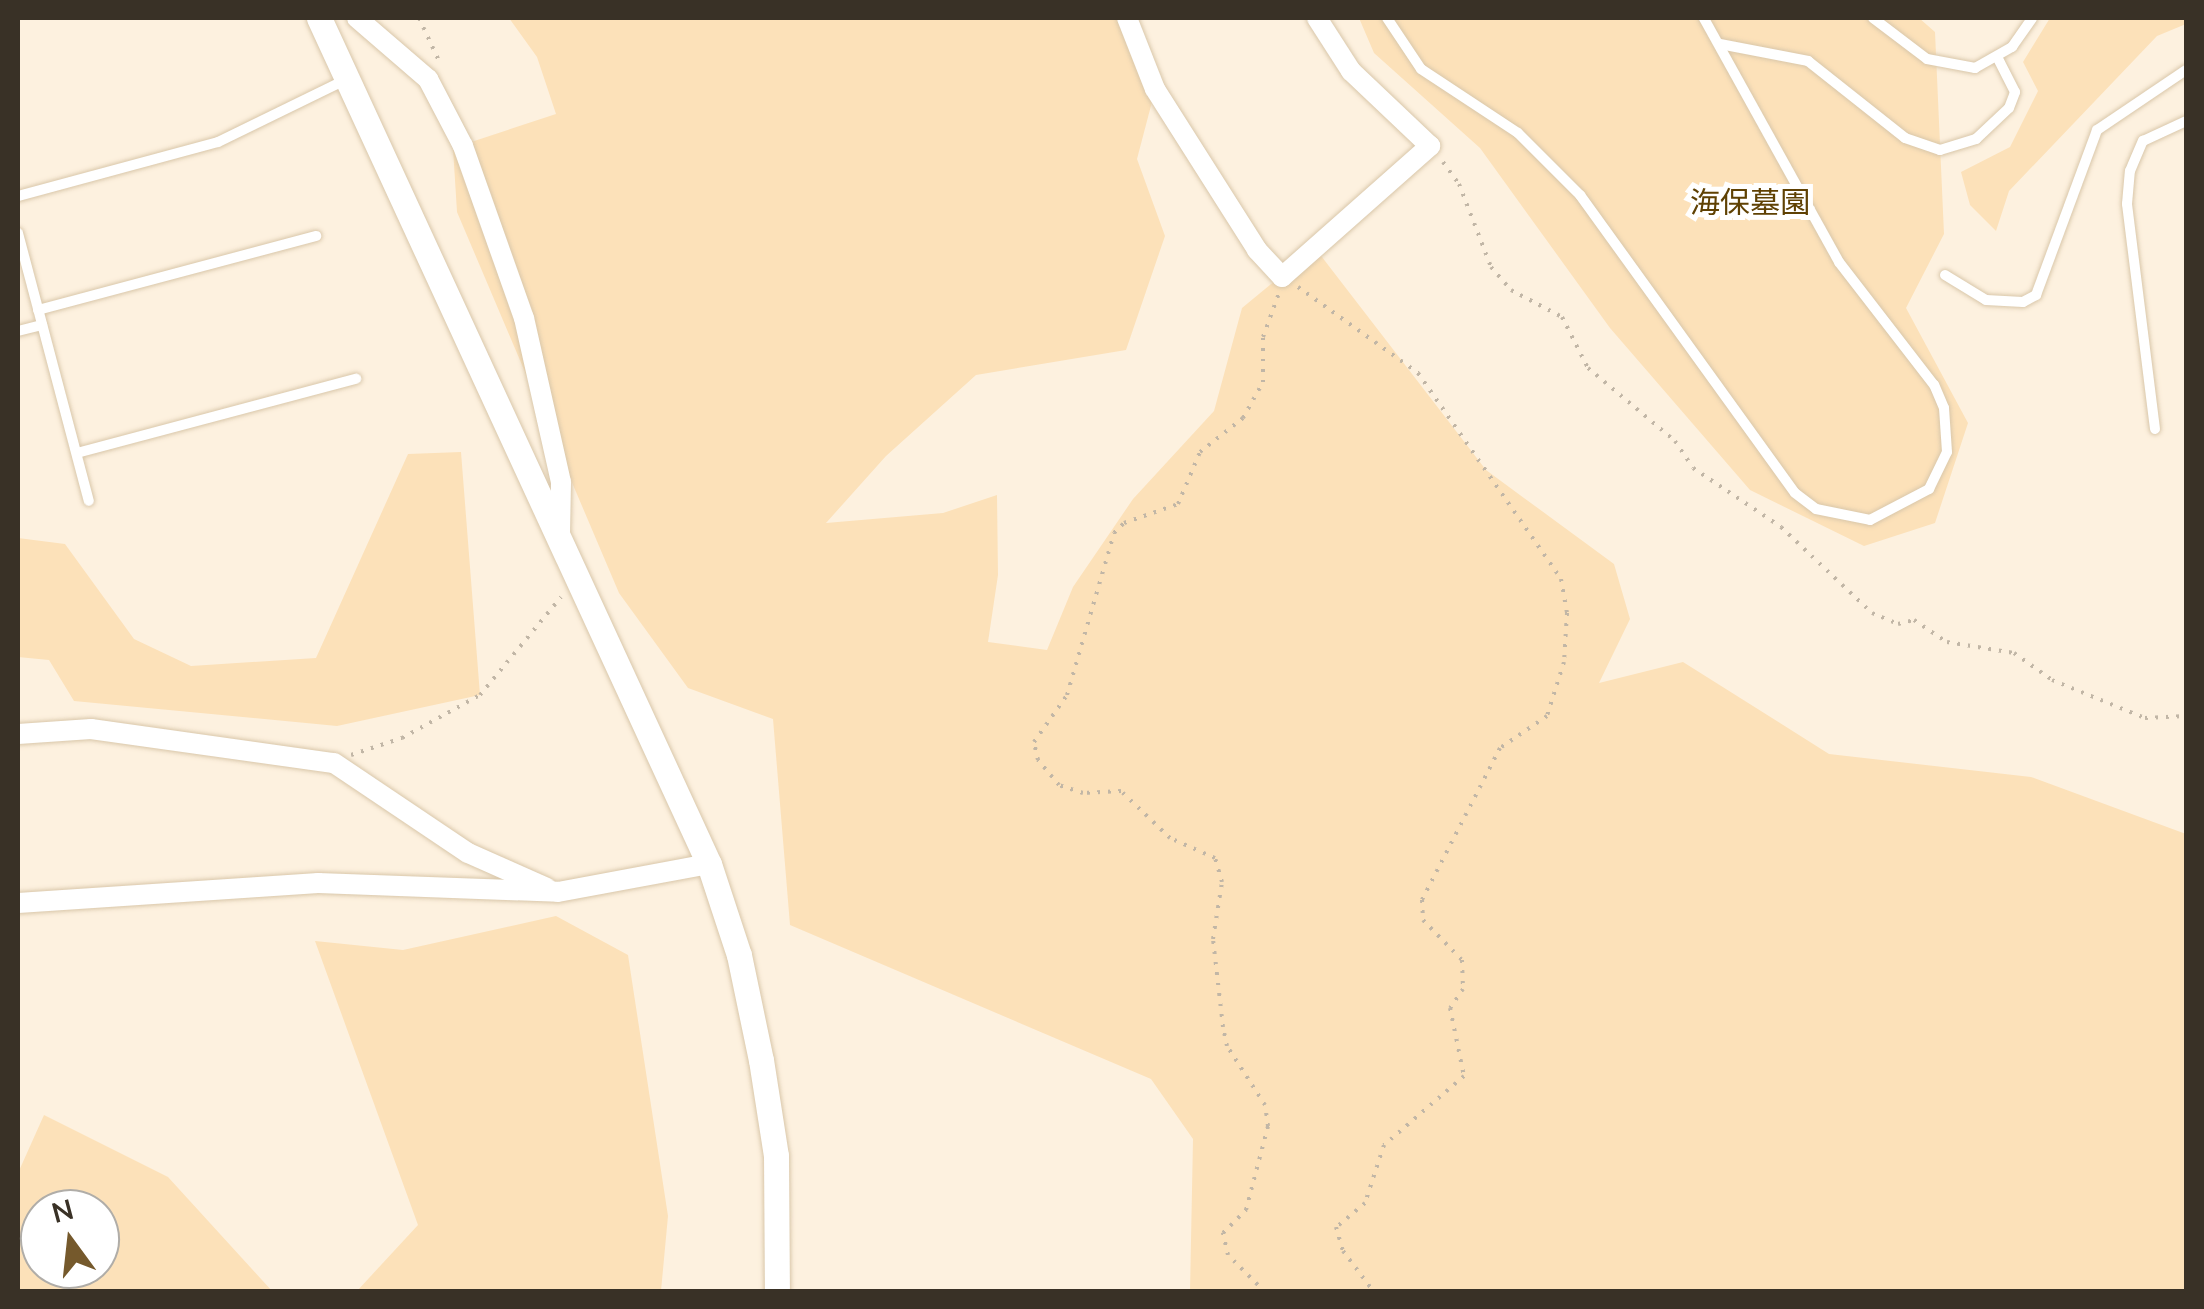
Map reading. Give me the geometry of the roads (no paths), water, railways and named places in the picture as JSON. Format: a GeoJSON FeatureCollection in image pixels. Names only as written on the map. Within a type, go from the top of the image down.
{"type":"FeatureCollection","features":[{"type":"Feature","properties":{"kind":"street"},"geometry":{"type":"LineString","coordinates":[[319,18],[560,532],[709,864],[740,955],[761,1060],[776,1156],[776,1292]]}},
{"type":"Feature","properties":{"kind":"street"},"geometry":{"type":"LineString","coordinates":[[357,18],[428,79],[463,146],[529,335],[561,482],[560,532]]}},
{"type":"Feature","properties":{"kind":"street"},"geometry":{"type":"LineString","coordinates":[[1127,18],[1155,90],[1257,250],[1282,277],[1430,146],[1351,71],[1317,18]]}},
{"type":"Feature","properties":{"kind":"street"},"geometry":{"type":"LineString","coordinates":[[18,734],[91,730],[334,763],[468,853],[558,892]]}},
{"type":"Feature","properties":{"kind":"street"},"geometry":{"type":"LineString","coordinates":[[18,904],[318,883],[558,892],[709,864]]}},
{"type":"Feature","properties":{"kind":"lane"},"geometry":{"type":"LineString","coordinates":[[1387,18],[1421,68],[1518,133],[1580,195],[1795,493],[1816,509],[1870,520],[1929,489],[1947,452],[1944,408],[1934,385],[1840,262],[1704,18]]}},
{"type":"Feature","properties":{"kind":"lane"},"geometry":{"type":"LineString","coordinates":[[1873,18],[1912,50],[1950,67],[1975,68],[1998,59],[2032,18]]}},
{"type":"Feature","properties":{"kind":"lane"},"geometry":{"type":"LineString","coordinates":[[1718,42],[1808,61],[1906,138],[1940,150],[1976,138],[2008,108],[2015,92],[1998,59]]}},
{"type":"Feature","properties":{"kind":"lane"},"geometry":{"type":"LineString","coordinates":[[1945,276],[1986,300],[2023,302],[2036,295],[2097,130],[2186,70]]}},
{"type":"Feature","properties":{"kind":"lane"},"geometry":{"type":"LineString","coordinates":[[18,196],[218,142],[346,79]]}},
{"type":"Feature","properties":{"kind":"lane"},"geometry":{"type":"LineString","coordinates":[[2155,429],[2127,204],[2130,172],[2143,142],[2186,121]]}},
{"type":"Feature","properties":{"kind":"lane"},"geometry":{"type":"LineString","coordinates":[[18,233],[90,501]]}},
{"type":"Feature","properties":{"kind":"lane"},"geometry":{"type":"LineString","coordinates":[[38,310],[316,236]]}},
{"type":"Feature","properties":{"kind":"lane"},"geometry":{"type":"LineString","coordinates":[[18,331],[42,324]]}},
{"type":"Feature","properties":{"kind":"lane"},"geometry":{"type":"LineString","coordinates":[[76,453],[356,379]]}},
{"type":"Feature","properties":{"kind":"park label","name":"海保墓園"},"geometry":{"type":"Point","coordinates":[1750,204]}}]}
